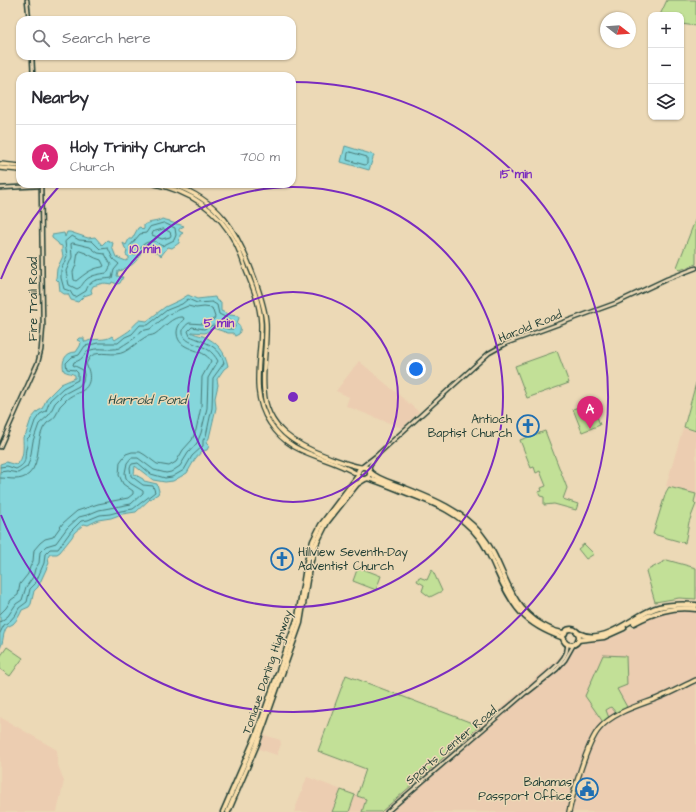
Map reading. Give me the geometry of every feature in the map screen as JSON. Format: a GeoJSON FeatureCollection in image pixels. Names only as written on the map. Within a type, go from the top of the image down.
{"type":"FeatureCollection","features":[{"type":"Feature","properties":{"kind":"highway"},"geometry":{"type":"LineString","coordinates":[[564,636],[540,629],[519,610],[505,590],[483,542],[470,527],[456,515],[430,501],[366,478],[360,478],[358,475],[358,470],[362,467],[367,467],[379,478],[435,500],[462,516],[486,541],[519,605],[534,620],[544,627],[564,636],[567,644],[574,644],[578,640],[599,638],[610,635],[646,616],[659,611],[678,608],[696,609]]}},
{"type":"Feature","properties":{"kind":"highway"},"geometry":{"type":"LineString","coordinates":[[366,478],[370,471]]}},
{"type":"Feature","properties":{"kind":"highway","name":"Tonique Darling Highway"},"geometry":{"type":"LineString","coordinates":[[223,812],[257,734],[298,617],[307,561],[313,541],[322,525],[358,475]]}},
{"type":"Feature","properties":{"kind":"highway","name":"Tonique Darling Highway"},"geometry":{"type":"LineString","coordinates":[[228,812],[257,744],[300,623],[309,568],[315,546],[327,522],[357,484],[366,478]]}},
{"type":"Feature","properties":{"kind":"highway"},"geometry":{"type":"LineString","coordinates":[[564,636],[571,630],[587,636],[601,634],[614,630],[659,607],[678,604],[696,605]]}},
{"type":"Feature","properties":{"kind":"highway"},"geometry":{"type":"LineString","coordinates":[[578,633],[578,640]]}},
{"type":"Feature","properties":{"kind":"main road"},"geometry":{"type":"LineString","coordinates":[[27,0],[29,16]]}},
{"type":"Feature","properties":{"kind":"main road"},"geometry":{"type":"LineString","coordinates":[[32,60],[33,72]]}},
{"type":"Feature","properties":{"kind":"main road"},"geometry":{"type":"LineString","coordinates":[[0,164],[16,166]]}},
{"type":"Feature","properties":{"kind":"main road"},"geometry":{"type":"LineString","coordinates":[[0,168],[16,170]]}},
{"type":"Feature","properties":{"kind":"main road"},"geometry":{"type":"LineString","coordinates":[[0,188],[16,187]]}},
{"type":"Feature","properties":{"kind":"main road","name":"Fire Trail Road"},"geometry":{"type":"LineString","coordinates":[[0,447],[42,350],[43,326],[41,188]]}},
{"type":"Feature","properties":{"kind":"main road"},"geometry":{"type":"LineString","coordinates":[[169,188],[180,191],[204,205],[221,221],[235,241],[259,306],[261,323],[258,388],[262,409],[269,422],[283,439],[300,450],[345,468],[358,475]]}},
{"type":"Feature","properties":{"kind":"main road"},"geometry":{"type":"LineString","coordinates":[[180,188],[192,193],[211,206],[227,221],[242,246],[264,308],[266,328],[264,391],[267,407],[275,424],[286,436],[304,447],[362,467]]}},
{"type":"Feature","properties":{"kind":"main road","name":"Harold Road"},"geometry":{"type":"LineString","coordinates":[[362,467],[489,353],[507,344],[616,303],[667,279],[696,268]]}},
{"type":"Feature","properties":{"kind":"main road","name":"Harold Road"},"geometry":{"type":"LineString","coordinates":[[370,471],[370,465],[376,456]]}},
{"type":"Feature","properties":{"kind":"main road","name":"Sports Center Road"},"geometry":{"type":"LineString","coordinates":[[387,812],[559,664],[567,652],[567,644]]}},
{"type":"Feature","properties":{"kind":"main road","name":"Sports Center Road"},"geometry":{"type":"LineString","coordinates":[[527,692],[557,669],[565,660],[574,644]]}},
{"type":"Feature","properties":{"kind":"main road"},"geometry":{"type":"LineString","coordinates":[[569,812],[589,747],[599,729],[605,723],[627,710],[660,698],[696,680]]}},
{"type":"Feature","properties":{"kind":"shaded area"},"geometry":{"type":"Polygon","coordinates":[[[359,361],[419,412],[402,428],[346,406],[349,397],[336,391],[359,361]]]}},
{"type":"Feature","properties":{"kind":"shaded area"},"geometry":{"type":"Polygon","coordinates":[[[683,428],[696,432],[696,494],[666,486],[683,428]]]}},
{"type":"Feature","properties":{"kind":"shaded area"},"geometry":{"type":"Polygon","coordinates":[[[680,611],[696,611],[696,812],[381,812],[562,655],[581,644],[608,639],[621,634],[651,618],[680,611]]]}},
{"type":"Feature","properties":{"kind":"shaded area"},"geometry":{"type":"Polygon","coordinates":[[[0,717],[57,750],[58,765],[64,781],[57,812],[0,812],[0,717]]]}},
{"type":"Feature","properties":{"kind":"shaded area"},"geometry":{"type":"Polygon","coordinates":[[[264,735],[280,740],[281,744],[277,755],[259,749],[264,735]]]}},
{"type":"Feature","properties":{"kind":"shaded area"},"geometry":{"type":"Polygon","coordinates":[[[307,777],[366,799],[362,812],[294,812],[307,777]]]}},
{"type":"Feature","properties":{"kind":"green space"},"geometry":{"type":"Polygon","coordinates":[[[667,0],[696,0],[696,26],[684,24],[684,12],[661,12],[667,0]]]}},
{"type":"Feature","properties":{"kind":"green space"},"geometry":{"type":"Polygon","coordinates":[[[696,218],[696,264],[680,270],[677,267],[696,218]]]}},
{"type":"Feature","properties":{"kind":"green space"},"geometry":{"type":"Polygon","coordinates":[[[557,351],[569,383],[527,398],[515,366],[557,351]]]}},
{"type":"Feature","properties":{"kind":"green space"},"geometry":{"type":"Polygon","coordinates":[[[696,383],[696,431],[684,427],[696,383]]]}},
{"type":"Feature","properties":{"kind":"green space"},"geometry":{"type":"Polygon","coordinates":[[[592,402],[600,425],[582,432],[573,409],[592,402]]]}},
{"type":"Feature","properties":{"kind":"green space"},"geometry":{"type":"Polygon","coordinates":[[[545,431],[567,488],[563,499],[578,504],[576,510],[554,504],[544,505],[544,497],[540,496],[538,492],[542,491],[541,488],[546,486],[540,471],[536,473],[534,467],[531,468],[520,440],[545,431]]]}},
{"type":"Feature","properties":{"kind":"green space"},"geometry":{"type":"Polygon","coordinates":[[[669,487],[696,494],[694,502],[696,504],[689,522],[685,543],[653,534],[666,492],[669,487]]]}},
{"type":"Feature","properties":{"kind":"green space"},"geometry":{"type":"Polygon","coordinates":[[[584,544],[594,554],[586,559],[578,549],[584,544]]]}},
{"type":"Feature","properties":{"kind":"green space"},"geometry":{"type":"Polygon","coordinates":[[[667,560],[696,568],[696,599],[679,598],[655,602],[646,571],[667,560]]]}},
{"type":"Feature","properties":{"kind":"green space"},"geometry":{"type":"Polygon","coordinates":[[[358,567],[381,576],[376,590],[353,581],[358,567]]]}},
{"type":"Feature","properties":{"kind":"green space"},"geometry":{"type":"Polygon","coordinates":[[[432,569],[442,591],[430,597],[422,591],[424,585],[417,581],[419,577],[427,580],[432,569]]]}},
{"type":"Feature","properties":{"kind":"green space"},"geometry":{"type":"Polygon","coordinates":[[[7,647],[23,658],[10,676],[0,669],[0,657],[7,647]]]}},
{"type":"Feature","properties":{"kind":"green space"},"geometry":{"type":"Polygon","coordinates":[[[603,655],[626,656],[627,685],[617,689],[627,707],[617,714],[611,707],[606,710],[609,718],[603,722],[585,696],[603,655]]]}},
{"type":"Feature","properties":{"kind":"green space"},"geometry":{"type":"Polygon","coordinates":[[[346,675],[480,726],[381,812],[362,812],[366,799],[357,796],[366,769],[318,751],[346,675]]]}},
{"type":"Feature","properties":{"kind":"green space"},"geometry":{"type":"Polygon","coordinates":[[[341,790],[355,795],[349,812],[332,812],[341,790]]]}},
{"type":"Feature","properties":{"kind":"water"},"geometry":{"type":"Polygon","coordinates":[[[345,146],[374,155],[369,170],[341,162],[345,146]]]}},
{"type":"Feature","properties":{"kind":"water"},"geometry":{"type":"Polygon","coordinates":[[[162,219],[184,226],[179,229],[179,231],[183,233],[180,235],[179,243],[172,248],[168,247],[161,256],[158,252],[155,252],[157,249],[156,246],[148,246],[145,250],[142,249],[134,263],[128,268],[118,271],[117,276],[123,277],[120,283],[103,283],[93,286],[91,290],[92,293],[84,296],[78,302],[71,300],[68,294],[64,294],[60,291],[59,282],[56,279],[57,269],[63,256],[62,246],[52,238],[52,235],[64,233],[65,237],[67,232],[70,232],[88,238],[95,237],[102,245],[107,240],[113,243],[112,247],[116,257],[126,261],[129,257],[126,255],[127,250],[123,243],[126,245],[129,239],[132,239],[138,228],[140,227],[143,230],[144,225],[162,219]]]}},
{"type":"Feature","properties":{"kind":"water","name":"Harrold Pond"},"geometry":{"type":"Polygon","coordinates":[[[188,295],[197,299],[215,297],[216,300],[221,302],[221,311],[230,315],[238,316],[239,318],[237,323],[240,331],[239,334],[235,336],[233,333],[228,333],[213,328],[205,333],[191,332],[203,336],[216,344],[225,356],[228,366],[217,379],[218,385],[215,398],[216,408],[209,438],[206,443],[209,446],[207,450],[202,451],[195,459],[187,473],[173,481],[165,482],[153,480],[135,466],[134,474],[144,481],[157,484],[159,491],[158,494],[136,512],[98,520],[88,525],[84,524],[74,533],[60,552],[57,554],[50,554],[48,557],[49,563],[38,587],[34,591],[31,604],[29,607],[22,610],[13,624],[7,627],[4,632],[0,648],[0,464],[6,462],[16,465],[19,462],[23,452],[23,437],[26,434],[31,419],[38,411],[42,409],[47,398],[61,384],[75,378],[75,375],[64,371],[63,364],[65,358],[72,352],[76,352],[80,346],[81,342],[77,340],[79,338],[84,338],[84,341],[86,342],[106,339],[112,336],[115,340],[130,330],[140,320],[147,321],[165,307],[188,295]]]}},
{"type":"Feature","properties":{"kind":"place","name":"Antioch Baptist Church"},"geometry":{"type":"Point","coordinates":[528,426]}},
{"type":"Feature","properties":{"kind":"place","name":"Holy Trinity Church"},"geometry":{"type":"Point","coordinates":[590,429]}},
{"type":"Feature","properties":{"kind":"place","name":"Hillview Seventh-Day Adventist Church"},"geometry":{"type":"Point","coordinates":[282,559]}},
{"type":"Feature","properties":{"kind":"place","name":"Bahamas Passport Office"},"geometry":{"type":"Point","coordinates":[587,789]}}]}
